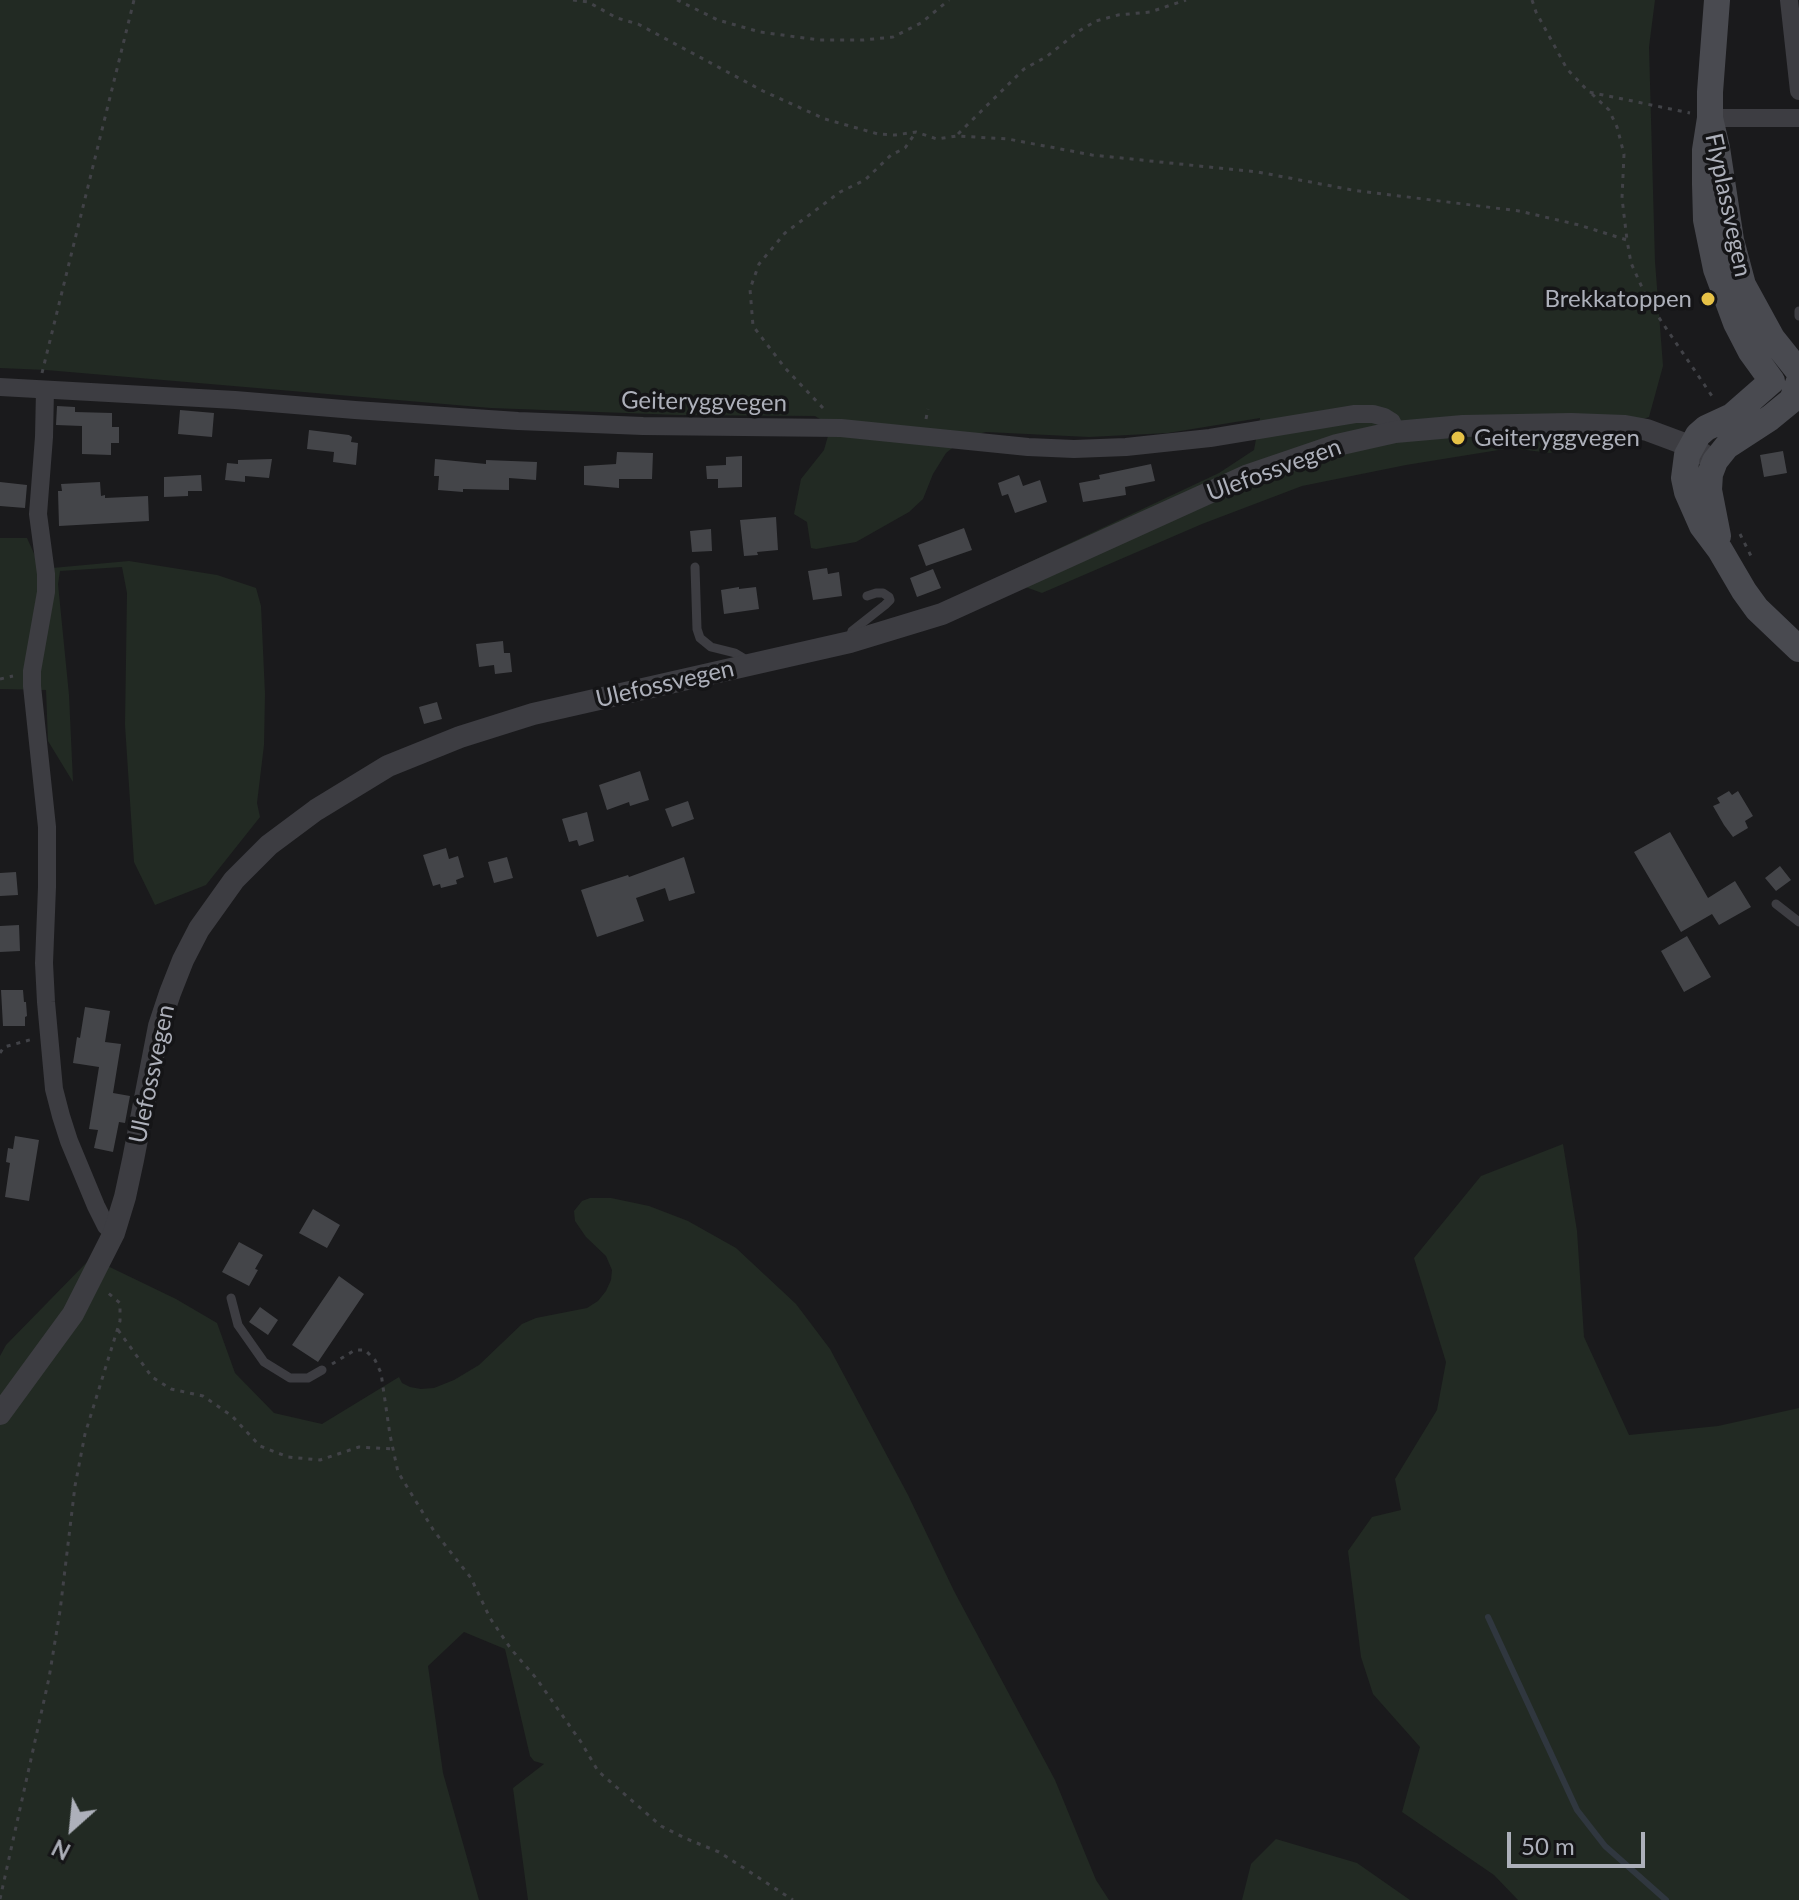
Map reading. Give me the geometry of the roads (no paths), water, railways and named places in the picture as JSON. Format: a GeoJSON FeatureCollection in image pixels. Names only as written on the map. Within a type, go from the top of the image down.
{"type":"FeatureCollection","features":[{"type":"Feature","properties":{"kind":"main road","name":"Flyplassvegen"},"geometry":{"type":"LineString","coordinates":[[1717,0],[1710,118],[1705,150],[1706,220],[1716,269],[1736,323],[1751,352],[1772,381]]}},
{"type":"Feature","properties":{"kind":"main road","name":"Flyplassvegen"},"geometry":{"type":"LineString","coordinates":[[1710,118],[1731,240],[1743,285],[1798,387]]}},
{"type":"Feature","properties":{"kind":"main road"},"geometry":{"type":"LineString","coordinates":[[1772,381],[1732,416],[1698,435],[1687,455],[1684,478],[1702,526],[1744,591],[1757,609],[1799,649]]}},
{"type":"Feature","properties":{"kind":"main road"},"geometry":{"type":"LineString","coordinates":[[1720,550],[1709,490],[1715,461],[1727,446],[1770,418],[1798,387]]}},
{"type":"Feature","properties":{"kind":"street"},"geometry":{"type":"LineString","coordinates":[[1789,0],[1799,91]]}},
{"type":"Feature","properties":{"kind":"street","name":"Flyplassvegen"},"geometry":{"type":"LineString","coordinates":[[1710,118],[1799,118]]}},
{"type":"Feature","properties":{"kind":"street"},"geometry":{"type":"LineString","coordinates":[[1772,381],[1798,387]]}},
{"type":"Feature","properties":{"kind":"street","name":"Geiteryggvegen"},"geometry":{"type":"LineString","coordinates":[[0,387],[176,396],[518,421],[841,428],[1074,449],[1210,438],[1355,414],[1384,417],[1392,422],[1395,432]]}},
{"type":"Feature","properties":{"kind":"street"},"geometry":{"type":"LineString","coordinates":[[42,390],[44,437],[38,514],[46,592],[32,686],[47,827],[44,963],[48,1034],[54,1089],[65,1129],[101,1218],[114,1233]]}},
{"type":"Feature","properties":{"kind":"street","name":"Ulefossvegen"},"geometry":{"type":"LineString","coordinates":[[0,1414],[65,1327],[114,1233],[133,1160],[154,1046],[170,993],[194,940],[234,880],[269,845],[316,810],[388,766],[460,737],[533,714],[850,642],[942,614],[1246,476],[1337,445],[1395,432],[1463,426],[1625,426],[1647,430],[1690,446],[1715,461]]}},
{"type":"Feature","properties":{"kind":"lane"},"geometry":{"type":"LineString","coordinates":[[695,567],[700,638],[711,647],[735,653],[753,664]]}},
{"type":"Feature","properties":{"kind":"lane"},"geometry":{"type":"LineString","coordinates":[[850,642],[852,631],[890,600],[883,593],[867,596]]}},
{"type":"Feature","properties":{"kind":"lane"},"geometry":{"type":"LineString","coordinates":[[1776,904],[1799,922]]}},
{"type":"Feature","properties":{"kind":"lane"},"geometry":{"type":"LineString","coordinates":[[231,1298],[238,1325],[264,1362],[290,1378],[308,1378],[322,1370]]}},
{"type":"Feature","properties":{"kind":"waterway"},"geometry":{"type":"LineString","coordinates":[[1488,1617],[1577,1810],[1605,1846],[1666,1900]]}},
{"type":"Feature","properties":{"kind":"place","name":"Brekkatoppen"},"geometry":{"type":"Point","coordinates":[1708,299]}},
{"type":"Feature","properties":{"kind":"place","name":"Geiteryggvegen"},"geometry":{"type":"Point","coordinates":[1458,438]}}]}
